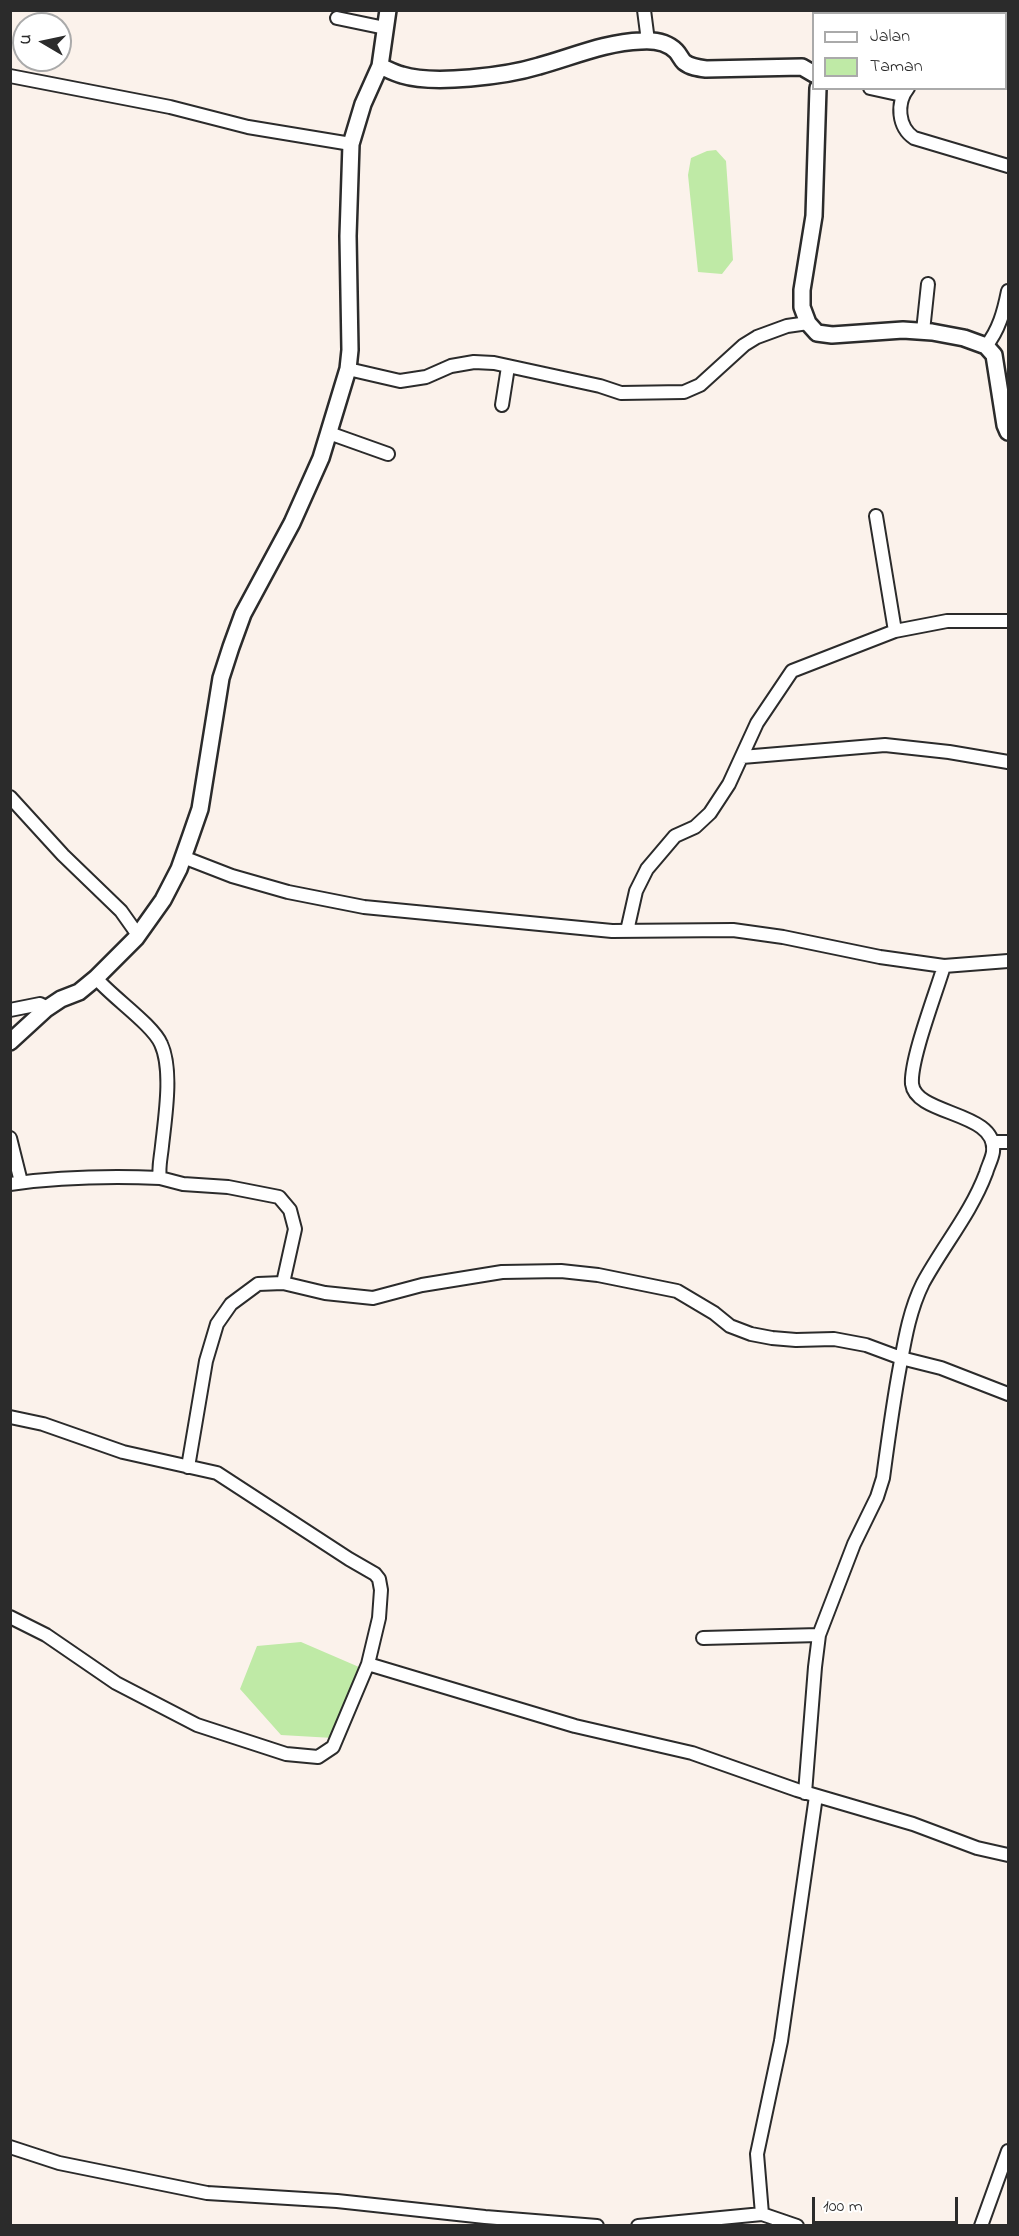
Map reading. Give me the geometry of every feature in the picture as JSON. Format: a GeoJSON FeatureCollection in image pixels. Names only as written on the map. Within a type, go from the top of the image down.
{"type":"FeatureCollection","features":[{"type":"Feature","properties":{"kind":"street"},"geometry":{"type":"LineString","coordinates":[[10,1042],[48,1008],[61,999],[79,992],[96,978],[138,935],[163,900],[183,857],[200,809],[221,678],[231,647],[243,614],[292,523],[321,458],[348,369],[351,144],[363,104],[380,66],[388,10]]}},
{"type":"Feature","properties":{"kind":"street"},"geometry":{"type":"LineString","coordinates":[[644,10],[648,41]]}},
{"type":"Feature","properties":{"kind":"street"},"geometry":{"type":"LineString","coordinates":[[337,18],[385,28]]}},
{"type":"Feature","properties":{"kind":"street"},"geometry":{"type":"LineString","coordinates":[[380,66],[403,76],[416,77],[444,79],[499,75],[519,72],[575,54],[619,44],[648,41],[664,43],[693,67],[706,69],[802,67],[812,73]]}},
{"type":"Feature","properties":{"kind":"street"},"geometry":{"type":"LineString","coordinates":[[10,76],[170,107],[248,127],[351,144]]}},
{"type":"Feature","properties":{"kind":"street"},"geometry":{"type":"LineString","coordinates":[[818,90],[814,216],[802,290],[802,307],[808,323],[817,333],[832,335],[903,330],[923,331],[964,338],[986,346],[994,355],[1008,432]]}},
{"type":"Feature","properties":{"kind":"street"},"geometry":{"type":"LineString","coordinates":[[888,90],[905,92],[900,109],[903,124],[909,135],[1008,166]]}},
{"type":"Feature","properties":{"kind":"street"},"geometry":{"type":"LineString","coordinates":[[923,331],[928,284]]}},
{"type":"Feature","properties":{"kind":"street"},"geometry":{"type":"LineString","coordinates":[[986,346],[994,336],[1008,291]]}},
{"type":"Feature","properties":{"kind":"street"},"geometry":{"type":"LineString","coordinates":[[348,369],[400,381],[426,377],[451,366],[474,362],[600,386],[621,393],[684,392],[700,385],[744,345],[757,337],[787,326],[808,323]]}},
{"type":"Feature","properties":{"kind":"street"},"geometry":{"type":"LineString","coordinates":[[501,405],[508,367]]}},
{"type":"Feature","properties":{"kind":"street"},"geometry":{"type":"LineString","coordinates":[[328,433],[388,454]]}},
{"type":"Feature","properties":{"kind":"street"},"geometry":{"type":"LineString","coordinates":[[876,516],[895,631]]}},
{"type":"Feature","properties":{"kind":"street"},"geometry":{"type":"LineString","coordinates":[[627,931],[636,891],[647,868],[675,836],[695,827],[710,813],[729,784],[757,723],[792,671],[895,631],[947,621],[1008,621]]}},
{"type":"Feature","properties":{"kind":"street"},"geometry":{"type":"LineString","coordinates":[[742,757],[885,745],[949,752],[1008,762]]}},
{"type":"Feature","properties":{"kind":"street"},"geometry":{"type":"LineString","coordinates":[[10,797],[63,855],[121,911],[138,935]]}},
{"type":"Feature","properties":{"kind":"street"},"geometry":{"type":"LineString","coordinates":[[183,857],[243,879],[288,892],[364,907],[480,920],[627,931],[733,930],[783,937],[880,957],[944,966],[1008,961]]}},
{"type":"Feature","properties":{"kind":"street"},"geometry":{"type":"LineString","coordinates":[[762,2214],[757,2154],[782,2041],[811,1794],[815,1667],[819,1635],[854,1544],[877,1497],[883,1478],[906,1330],[922,1284],[979,1193],[993,1153],[993,1142],[989,1133],[958,1115],[923,1100],[916,1095],[914,1090],[914,1065],[944,966]]}},
{"type":"Feature","properties":{"kind":"street"},"geometry":{"type":"LineString","coordinates":[[96,978],[107,992],[153,1031],[161,1044],[166,1080],[160,1179]]}},
{"type":"Feature","properties":{"kind":"street"},"geometry":{"type":"LineString","coordinates":[[10,1010],[40,1004],[48,1008]]}},
{"type":"Feature","properties":{"kind":"street"},"geometry":{"type":"LineString","coordinates":[[10,1138],[16,1183],[119,1176],[228,1187],[279,1197],[290,1210],[295,1229],[283,1283]]}},
{"type":"Feature","properties":{"kind":"street"},"geometry":{"type":"LineString","coordinates":[[993,1142],[1008,1142]]}},
{"type":"Feature","properties":{"kind":"street"},"geometry":{"type":"LineString","coordinates":[[188,1467],[206,1361],[218,1324],[231,1304],[258,1284],[283,1283],[325,1293],[373,1298],[422,1285],[452,1282],[502,1272],[561,1271],[598,1275],[677,1291],[714,1313],[730,1326],[752,1334],[796,1340],[834,1339],[866,1345],[902,1358],[941,1368],[1008,1394]]}},
{"type":"Feature","properties":{"kind":"street"},"geometry":{"type":"LineString","coordinates":[[10,1416],[43,1424],[123,1452],[217,1473],[375,1574],[379,1579],[381,1590],[379,1618],[368,1664],[333,1747],[318,1756],[286,1754],[197,1725],[116,1683],[46,1635],[10,1617]]}},
{"type":"Feature","properties":{"kind":"street"},"geometry":{"type":"LineString","coordinates":[[703,1638],[819,1635]]}},
{"type":"Feature","properties":{"kind":"street"},"geometry":{"type":"LineString","coordinates":[[368,1664],[575,1726],[692,1753],[811,1794],[913,1824],[977,1848],[1008,1855]]}},
{"type":"Feature","properties":{"kind":"street"},"geometry":{"type":"LineString","coordinates":[[10,2147],[60,2163],[207,2193],[337,2201],[597,2226]]}},
{"type":"Feature","properties":{"kind":"street"},"geometry":{"type":"LineString","coordinates":[[981,2226],[1008,2151]]}},
{"type":"Feature","properties":{"kind":"street"},"geometry":{"type":"LineString","coordinates":[[638,2226],[762,2214],[797,2226]]}},
{"type":"Feature","properties":{"kind":"green space"},"geometry":{"type":"Polygon","coordinates":[[[716,150],[726,161],[733,260],[722,274],[698,272],[688,175],[691,158],[716,150]]]}},
{"type":"Feature","properties":{"kind":"green space"},"geometry":{"type":"Polygon","coordinates":[[[301,1642],[359,1667],[333,1738],[281,1735],[240,1689],[257,1646],[301,1642]]]}}]}
